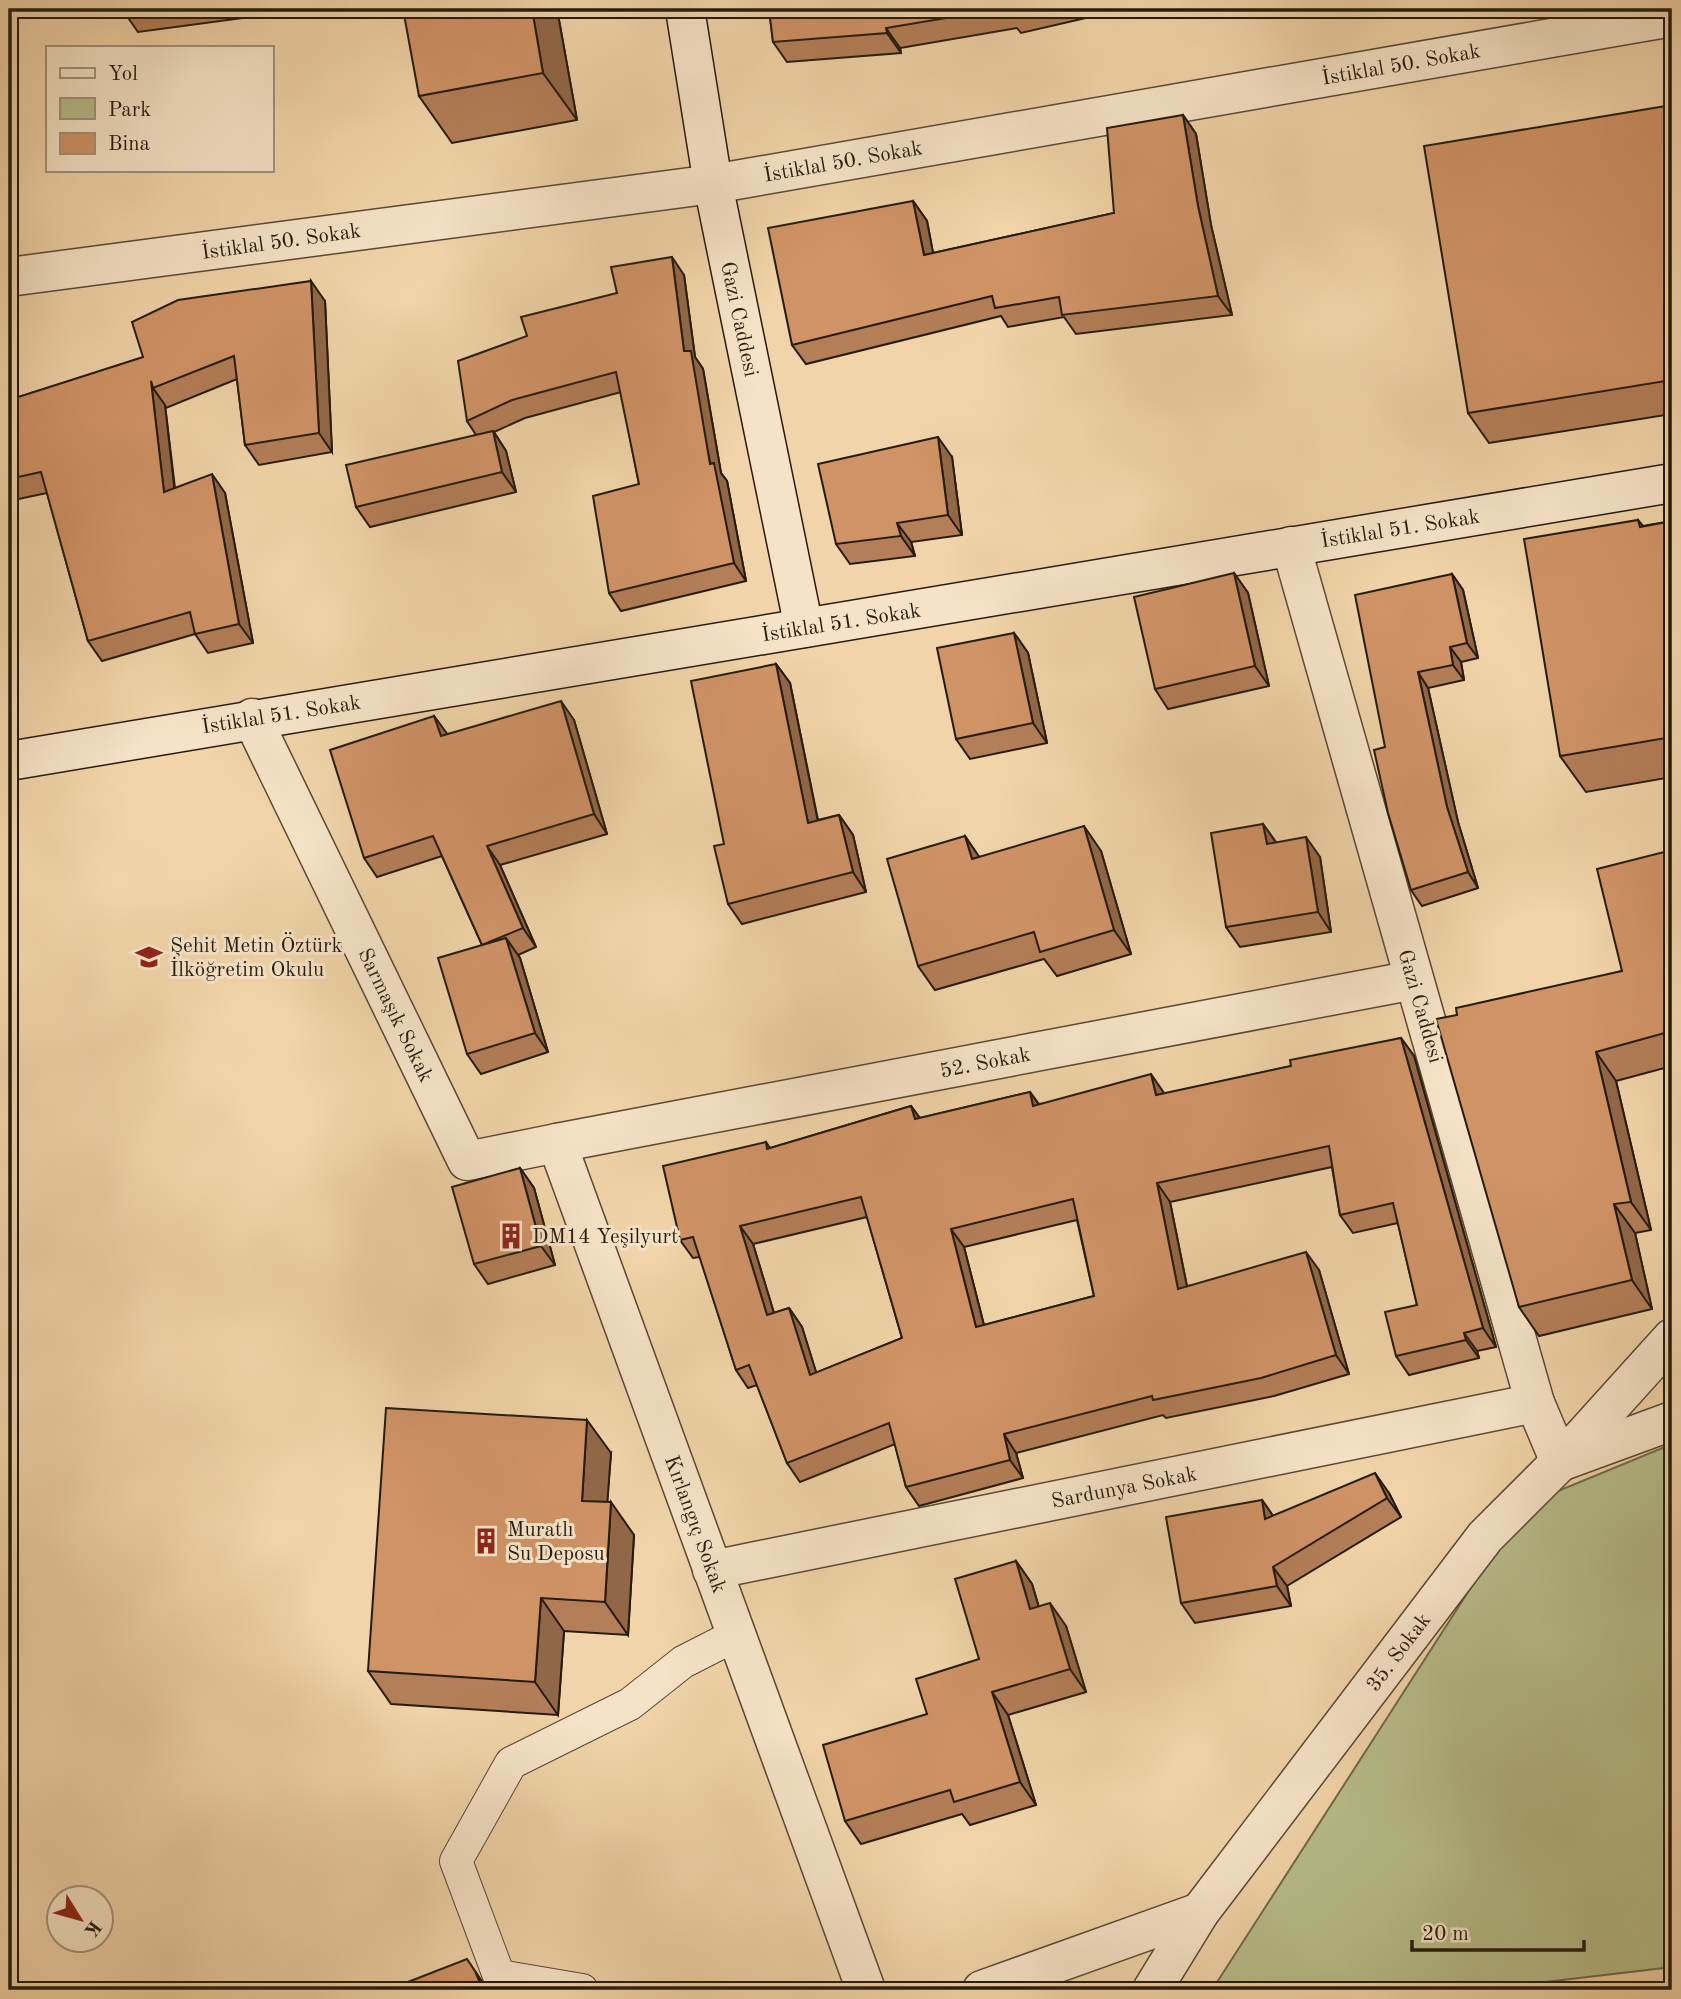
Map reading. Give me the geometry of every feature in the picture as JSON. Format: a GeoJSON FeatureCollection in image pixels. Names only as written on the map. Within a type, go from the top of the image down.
{"type":"FeatureCollection","features":[{"type":"Feature","properties":{"kind":"street","name":"Gazi Caddesi"},"geometry":{"type":"LineString","coordinates":[[685,9],[713,184],[804,628]]}},
{"type":"Feature","properties":{"kind":"street","name":"İstiklal 50. Sokak"},"geometry":{"type":"LineString","coordinates":[[9,277],[713,184],[1672,17]]}},
{"type":"Feature","properties":{"kind":"street","name":"İstiklal 51. Sokak"},"geometry":{"type":"LineString","coordinates":[[9,761],[252,718],[1672,483]]}},
{"type":"Feature","properties":{"kind":"street","name":"Gazi Caddesi"},"geometry":{"type":"LineString","coordinates":[[1291,546],[1535,1403],[1560,1462]]}},
{"type":"Feature","properties":{"kind":"street","name":"Sarmaşık Sokak"},"geometry":{"type":"LineString","coordinates":[[252,718],[467,1161],[557,1143]]}},
{"type":"Feature","properties":{"kind":"street","name":"52. Sokak"},"geometry":{"type":"LineString","coordinates":[[557,1143],[1414,980]]}},
{"type":"Feature","properties":{"kind":"street","name":"Kırlangıç Sokak"},"geometry":{"type":"LineString","coordinates":[[557,1143],[866,1990]]}},
{"type":"Feature","properties":{"kind":"street","name":"35. Sokak"},"geometry":{"type":"LineString","coordinates":[[1152,1990],[1200,1912],[1485,1537],[1560,1462],[1672,1338]]}},
{"type":"Feature","properties":{"kind":"street","name":"Sardunya Sokak"},"geometry":{"type":"LineString","coordinates":[[712,1570],[1535,1403]]}},
{"type":"Feature","properties":{"kind":"street"},"geometry":{"type":"LineString","coordinates":[[1560,1462],[1672,1421]]}},
{"type":"Feature","properties":{"kind":"street"},"geometry":{"type":"LineString","coordinates":[[982,1990],[1200,1912]]}},
{"type":"Feature","properties":{"kind":"lane"},"geometry":{"type":"LineString","coordinates":[[583,1990],[499,1976],[456,1861],[511,1763],[630,1704],[683,1662],[736,1635]]}},
{"type":"Feature","properties":{"kind":"green space"},"geometry":{"type":"Polygon","coordinates":[[[1672,1444],[1672,1967],[1478,1990],[1212,1990],[1524,1505],[1672,1444]]]}},
{"type":"Feature","properties":{"kind":"building"},"geometry":{"type":"Polygon","coordinates":[[[124,9],[147,9],[124,12],[124,9]]]}},
{"type":"Feature","properties":{"kind":"building"},"geometry":{"type":"Polygon","coordinates":[[[403,9],[532,9],[543,73],[419,96],[403,9]]]}},
{"type":"Feature","properties":{"kind":"building"},"geometry":{"type":"Polygon","coordinates":[[[769,9],[1000,9],[886,28],[887,33],[773,42],[769,9]]]}},
{"type":"Feature","properties":{"kind":"building"},"geometry":{"type":"Polygon","coordinates":[[[1006,9],[1026,9],[1007,13],[1006,9]]]}},
{"type":"Feature","properties":{"kind":"building"},"geometry":{"type":"Polygon","coordinates":[[[1672,105],[1672,380],[1468,413],[1424,146],[1672,105]]]}},
{"type":"Feature","properties":{"kind":"building"},"geometry":{"type":"Polygon","coordinates":[[[1183,115],[1198,206],[1218,296],[1062,315],[1059,297],[995,308],[992,296],[792,345],[768,228],[913,201],[924,255],[1114,213],[1107,128],[1183,115]]]}},
{"type":"Feature","properties":{"kind":"building"},"geometry":{"type":"Polygon","coordinates":[[[672,257],[684,351],[691,351],[710,464],[714,463],[734,563],[609,593],[593,496],[639,484],[616,372],[512,400],[467,421],[458,361],[527,336],[521,317],[617,293],[611,267],[672,257]]]}},
{"type":"Feature","properties":{"kind":"building"},"geometry":{"type":"Polygon","coordinates":[[[311,281],[319,433],[245,445],[234,356],[153,388],[151,381],[164,492],[212,474],[239,624],[195,634],[190,612],[88,641],[41,472],[9,479],[9,400],[143,357],[132,322],[178,300],[311,281]]]}},
{"type":"Feature","properties":{"kind":"building"},"geometry":{"type":"Polygon","coordinates":[[[493,431],[502,472],[356,507],[346,465],[493,431]]]}},
{"type":"Feature","properties":{"kind":"building"},"geometry":{"type":"Polygon","coordinates":[[[938,437],[948,515],[897,523],[901,536],[836,544],[818,464],[938,437]]]}},
{"type":"Feature","properties":{"kind":"building"},"geometry":{"type":"Polygon","coordinates":[[[1638,520],[1640,527],[1672,521],[1672,737],[1560,756],[1524,539],[1638,520]]]}},
{"type":"Feature","properties":{"kind":"building"},"geometry":{"type":"Polygon","coordinates":[[[1234,573],[1255,666],[1155,689],[1134,597],[1234,573]]]}},
{"type":"Feature","properties":{"kind":"building"},"geometry":{"type":"Polygon","coordinates":[[[1452,574],[1467,643],[1450,647],[1453,665],[1418,672],[1447,807],[1468,872],[1411,890],[1388,813],[1374,750],[1385,747],[1355,595],[1452,574]]]}},
{"type":"Feature","properties":{"kind":"building"},"geometry":{"type":"Polygon","coordinates":[[[1014,633],[1033,723],[956,739],[937,648],[1014,633]]]}},
{"type":"Feature","properties":{"kind":"building"},"geometry":{"type":"Polygon","coordinates":[[[776,664],[808,823],[839,815],[853,872],[728,904],[714,846],[724,844],[691,681],[776,664]]]}},
{"type":"Feature","properties":{"kind":"building"},"geometry":{"type":"Polygon","coordinates":[[[561,701],[594,814],[487,846],[523,928],[482,945],[433,836],[364,858],[330,750],[434,716],[441,736],[561,701]]]}},
{"type":"Feature","properties":{"kind":"building"},"geometry":{"type":"Polygon","coordinates":[[[1263,824],[1267,844],[1306,837],[1318,912],[1226,927],[1211,833],[1263,824]]]}},
{"type":"Feature","properties":{"kind":"building"},"geometry":{"type":"Polygon","coordinates":[[[1084,826],[1114,930],[1040,952],[1034,932],[918,966],[887,859],[965,836],[972,859],[1084,826]]]}},
{"type":"Feature","properties":{"kind":"building"},"geometry":{"type":"Polygon","coordinates":[[[1672,850],[1672,1031],[1596,1052],[1631,1202],[1614,1204],[1632,1280],[1519,1307],[1436,1019],[1457,1015],[1456,1008],[1622,971],[1597,869],[1672,850]]]}},
{"type":"Feature","properties":{"kind":"building"},"geometry":{"type":"Polygon","coordinates":[[[506,938],[535,1033],[467,1054],[438,958],[506,938]]]}},
{"type":"Feature","properties":{"kind":"building"},"geometry":{"type":"Polygon","coordinates":[[[1401,1038],[1483,1328],[1464,1333],[1466,1340],[1396,1356],[1385,1312],[1417,1305],[1393,1203],[1340,1215],[1329,1146],[1157,1183],[1178,1289],[1306,1252],[1336,1355],[1261,1378],[1153,1400],[1152,1396],[1004,1434],[1010,1460],[906,1487],[889,1423],[787,1463],[749,1365],[736,1370],[693,1237],[680,1240],[663,1166],[766,1142],[767,1149],[911,1106],[915,1119],[1030,1092],[1033,1106],[1151,1074],[1156,1095],[1291,1066],[1290,1060],[1401,1038]],[[861,1197],[740,1226],[767,1315],[789,1308],[810,1375],[902,1338],[861,1197]],[[1073,1199],[951,1229],[976,1327],[1094,1296],[1073,1199]]]}},
{"type":"Feature","properties":{"kind":"building","name":"DM14 Yeşilyurt"},"geometry":{"type":"Polygon","coordinates":[[[520,1168],[541,1246],[474,1264],[452,1187],[520,1168]]]}},
{"type":"Feature","properties":{"kind":"building","name":"Muratlı Su Deposu"},"geometry":{"type":"Polygon","coordinates":[[[386,1408],[587,1420],[582,1501],[611,1502],[605,1602],[541,1598],[535,1682],[368,1671],[386,1408]]]}},
{"type":"Feature","properties":{"kind":"building"},"geometry":{"type":"Polygon","coordinates":[[[1375,1473],[1387,1498],[1273,1567],[1277,1586],[1181,1603],[1166,1517],[1262,1500],[1265,1519],[1375,1473]]]}},
{"type":"Feature","properties":{"kind":"building"},"geometry":{"type":"Polygon","coordinates":[[[1016,1561],[1030,1609],[1050,1603],[1070,1669],[992,1692],[1020,1782],[954,1802],[950,1790],[845,1821],[823,1745],[927,1714],[916,1679],[979,1659],[955,1579],[1016,1561]]]}},
{"type":"Feature","properties":{"kind":"building"},"geometry":{"type":"Polygon","coordinates":[[[467,1959],[483,1990],[390,1989],[467,1959]]]}},
{"type":"Feature","properties":{"kind":"place","name":"Şehit Metin Öztürk İlköğretim Okulu"},"geometry":{"type":"Point","coordinates":[149,957]}},
{"type":"Feature","properties":{"kind":"place","name":"DM14 Yeşilyurt"},"geometry":{"type":"Point","coordinates":[511,1236]}},
{"type":"Feature","properties":{"kind":"place","name":"Muratlı Su Deposu"},"geometry":{"type":"Point","coordinates":[486,1541]}}]}
